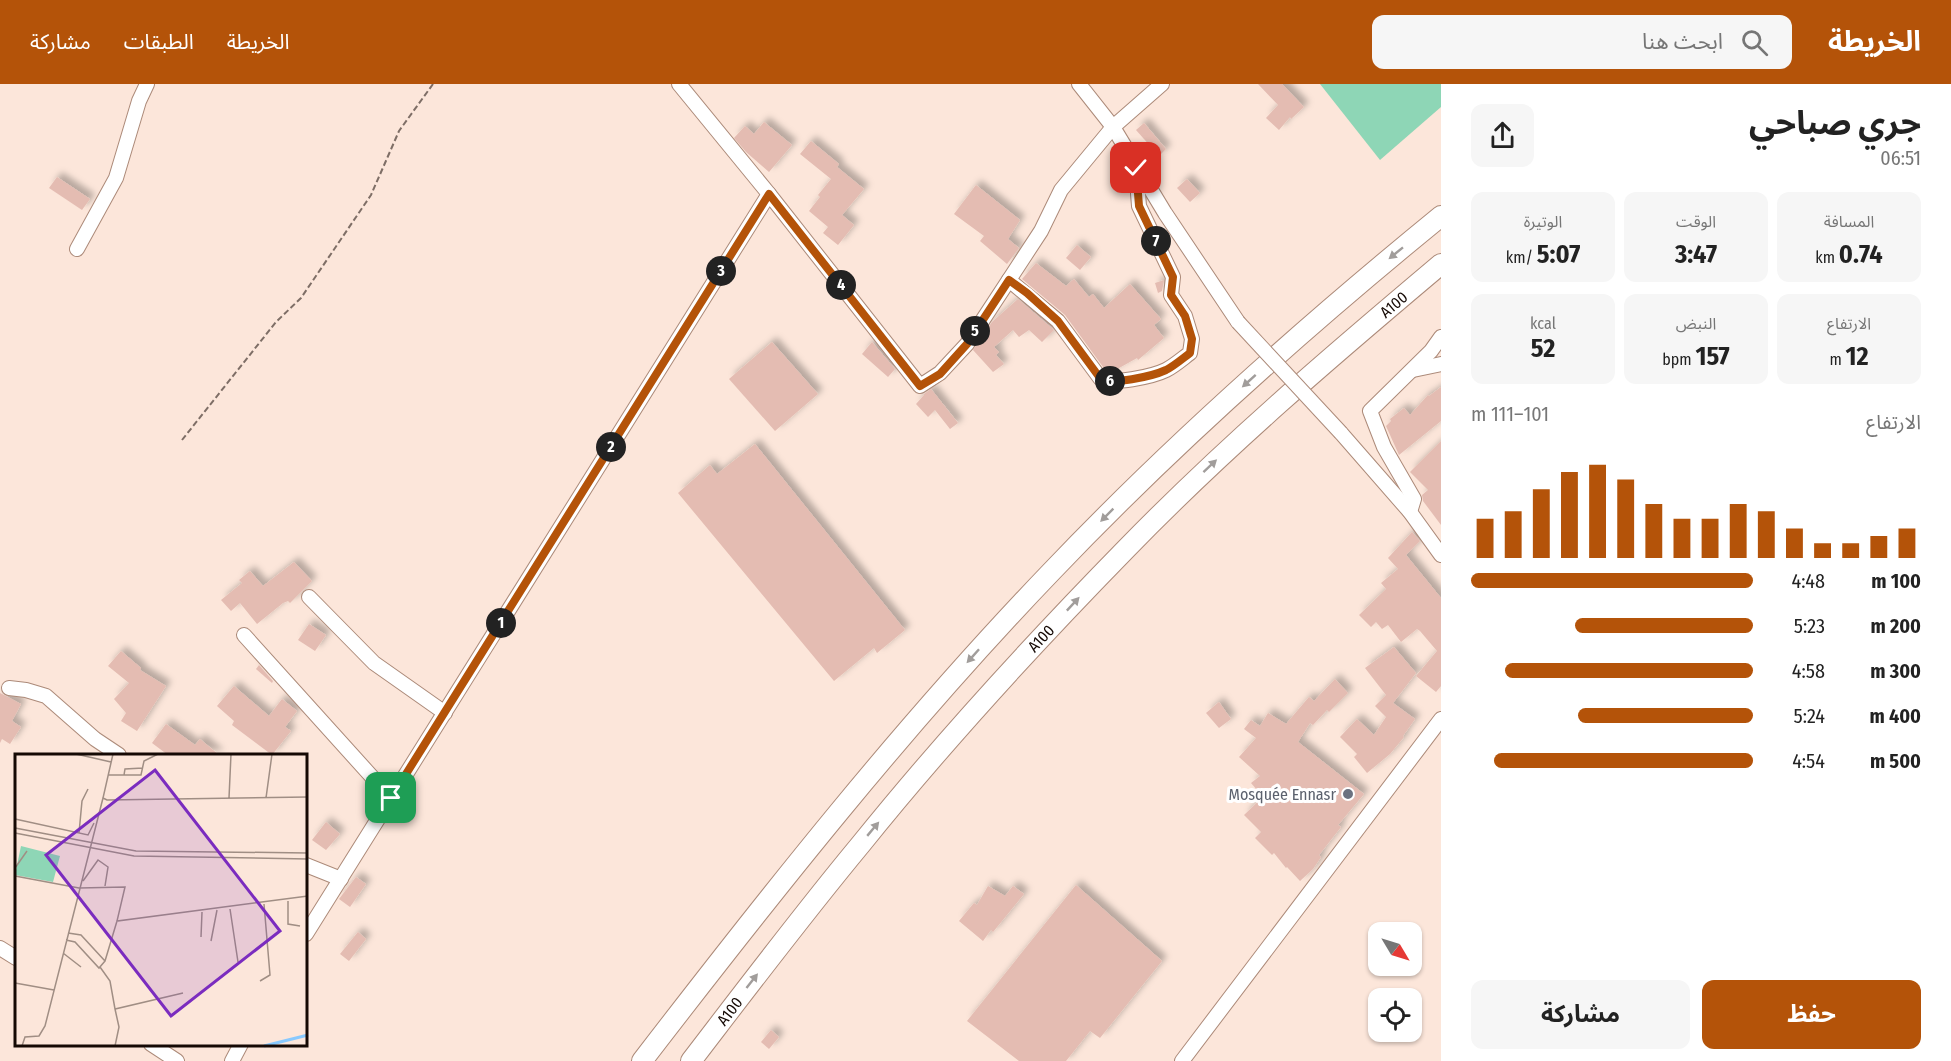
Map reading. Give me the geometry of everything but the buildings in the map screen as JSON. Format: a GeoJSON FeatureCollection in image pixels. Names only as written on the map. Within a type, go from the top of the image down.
{"type":"FeatureCollection","features":[{"type":"Feature","properties":{"kind":"highway"},"geometry":{"type":"LineString","coordinates":[[642,1061],[851,796],[917,719],[1053,570],[1227,400],[1329,309],[1441,216]]}},
{"type":"Feature","properties":{"kind":"highway","name":"A100"},"geometry":{"type":"LineString","coordinates":[[691,1061],[869,834],[957,730],[1071,606],[1183,492],[1260,420],[1441,264]]}},
{"type":"Feature","properties":{"kind":"street"},"geometry":{"type":"LineString","coordinates":[[77,249],[116,178],[138,101],[147,84]]}},
{"type":"Feature","properties":{"kind":"street"},"geometry":{"type":"LineString","coordinates":[[679,84],[920,386],[940,374],[967,344],[1041,231],[1061,190],[1113,127],[1162,84]]}},
{"type":"Feature","properties":{"kind":"street"},"geometry":{"type":"LineString","coordinates":[[1079,84],[1113,127],[1136,168],[1238,322],[1341,433],[1410,512],[1441,555]]}},
{"type":"Feature","properties":{"kind":"street"},"geometry":{"type":"LineString","coordinates":[[1009,280],[1058,321],[1104,381],[1124,380],[1165,370],[1190,353],[1192,339],[1185,316],[1171,295],[1173,277],[1139,206],[1136,168]]}},
{"type":"Feature","properties":{"kind":"street"},"geometry":{"type":"LineString","coordinates":[[308,931],[769,194]]}},
{"type":"Feature","properties":{"kind":"street"},"geometry":{"type":"LineString","coordinates":[[1410,512],[1414,500],[1384,447],[1370,411],[1413,370],[1441,337]]}},
{"type":"Feature","properties":{"kind":"street"},"geometry":{"type":"LineString","coordinates":[[1413,370],[1441,364]]}},
{"type":"Feature","properties":{"kind":"street"},"geometry":{"type":"LineString","coordinates":[[309,597],[374,663],[445,713]]}},
{"type":"Feature","properties":{"kind":"street"},"geometry":{"type":"LineString","coordinates":[[244,635],[391,798]]}},
{"type":"Feature","properties":{"kind":"street"},"geometry":{"type":"LineString","coordinates":[[9,688],[46,696],[95,739],[118,754]]}},
{"type":"Feature","properties":{"kind":"street"},"geometry":{"type":"LineString","coordinates":[[1182,1061],[1441,718]]}},
{"type":"Feature","properties":{"kind":"street"},"geometry":{"type":"LineString","coordinates":[[308,866],[341,879]]}},
{"type":"Feature","properties":{"kind":"street"},"geometry":{"type":"LineString","coordinates":[[0,948],[15,957]]}},
{"type":"Feature","properties":{"kind":"street"},"geometry":{"type":"LineString","coordinates":[[154,1046],[177,1061]]}},
{"type":"Feature","properties":{"kind":"street"},"geometry":{"type":"LineString","coordinates":[[232,1061],[240,1046]]}},
{"type":"Feature","properties":{"kind":"path"},"geometry":{"type":"LineString","coordinates":[[182,440],[276,322],[301,298],[371,195],[399,131],[433,84]]}},
{"type":"Feature","properties":{"kind":"green space"},"geometry":{"type":"Polygon","coordinates":[[[1320,84],[1441,84],[1441,107],[1380,160],[1320,84]]]}},
{"type":"Feature","properties":{"kind":"place","name":"Mosquée Ennasr"},"geometry":{"type":"Point","coordinates":[1348,794]}},
{"type":"Feature","properties":{"kind":"route"},"geometry":{"type":"LineString","coordinates":[[391,798],[769,194],[920,386],[940,374],[967,344],[1009,280],[1058,321],[1100,378],[1104,381],[1114,381],[1165,370],[1190,353],[1192,339],[1185,316],[1171,295],[1173,277],[1139,206],[1136,168]]}}]}
